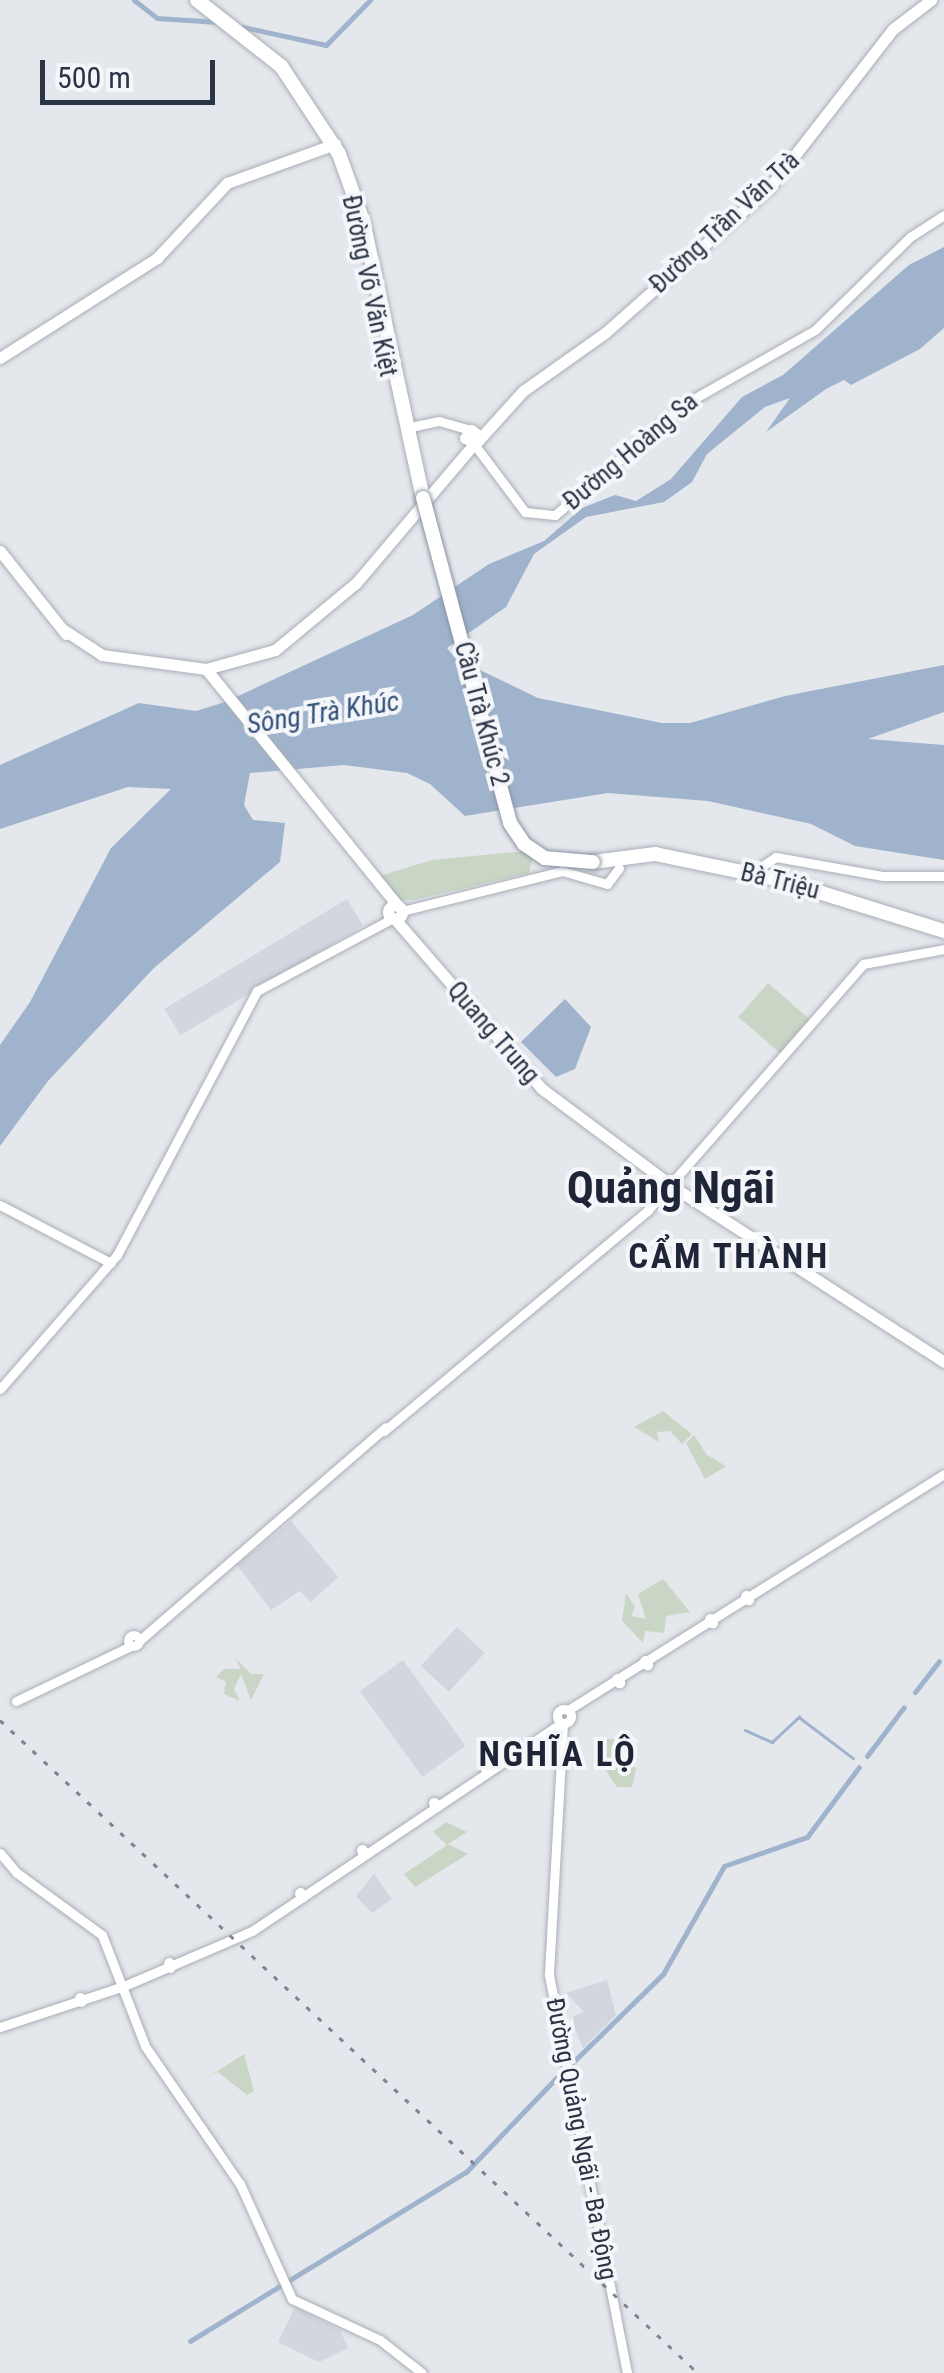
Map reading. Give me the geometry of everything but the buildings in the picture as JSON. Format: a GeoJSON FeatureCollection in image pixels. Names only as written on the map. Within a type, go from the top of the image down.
{"type":"FeatureCollection","features":[{"type":"Feature","properties":{"kind":"highway","name":"Đường Võ Văn Kiệt"},"geometry":{"type":"LineString","coordinates":[[186,0],[272,62],[333,145],[359,218],[423,498]]}},
{"type":"Feature","properties":{"kind":"highway","name":"Đường Võ Văn Kiệt"},"geometry":{"type":"LineString","coordinates":[[197,0],[281,66],[333,145],[364,221],[399,405],[408,429]]}},
{"type":"Feature","properties":{"kind":"highway","name":"Cầu Trà Khúc 2"},"geometry":{"type":"LineString","coordinates":[[423,498],[510,823],[524,844],[545,858],[614,860]]}},
{"type":"Feature","properties":{"kind":"highway","name":"Bà Triệu"},"geometry":{"type":"LineString","coordinates":[[614,860],[764,869],[944,929]]}},
{"type":"Feature","properties":{"kind":"main road","name":"Đường Trần Văn Trà"},"geometry":{"type":"LineString","coordinates":[[204,669],[278,648],[375,564],[460,459],[471,436],[630,312],[770,188],[892,29],[931,0]]}},
{"type":"Feature","properties":{"kind":"main road"},"geometry":{"type":"LineString","coordinates":[[0,358],[157,258],[227,183],[333,145]]}},
{"type":"Feature","properties":{"kind":"main road","name":"Đường Hoàng Sa"},"geometry":{"type":"LineString","coordinates":[[471,436],[525,512],[550,517],[684,405],[815,330],[910,237],[944,212]]}},
{"type":"Feature","properties":{"kind":"main road"},"geometry":{"type":"LineString","coordinates":[[408,429],[439,421],[471,436]]}},
{"type":"Feature","properties":{"kind":"main road"},"geometry":{"type":"LineString","coordinates":[[0,551],[64,630],[102,655],[204,669],[362,864],[397,914],[257,991],[110,1265],[0,1389]]}},
{"type":"Feature","properties":{"kind":"main road","name":"Bà Triệu"},"geometry":{"type":"LineString","coordinates":[[397,914],[487,886],[562,870],[607,884],[614,860]]}},
{"type":"Feature","properties":{"kind":"main road"},"geometry":{"type":"LineString","coordinates":[[764,869],[944,879]]}},
{"type":"Feature","properties":{"kind":"main road","name":"Quang Trung"},"geometry":{"type":"LineString","coordinates":[[397,914],[529,1079],[672,1186],[944,1362]]}},
{"type":"Feature","properties":{"kind":"main road"},"geometry":{"type":"LineString","coordinates":[[16,1701],[133,1640],[612,1242],[672,1186],[754,1097],[866,964],[944,950]]}},
{"type":"Feature","properties":{"kind":"main road"},"geometry":{"type":"LineString","coordinates":[[0,1207],[110,1265]]}},
{"type":"Feature","properties":{"kind":"main road"},"geometry":{"type":"LineString","coordinates":[[0,2025],[124,1985],[250,1929],[646,1662],[944,1476]]}},
{"type":"Feature","properties":{"kind":"main road","name":"Đường Quảng Ngãi - Ba Động"},"geometry":{"type":"LineString","coordinates":[[564,1719],[549,1975],[627,2373]]}},
{"type":"Feature","properties":{"kind":"main road"},"geometry":{"type":"LineString","coordinates":[[0,1854],[16,1873],[98,1930],[150,2055],[240,2184],[292,2299],[380,2340],[422,2373]]}},
{"type":"Feature","properties":{"kind":"shaded area"},"geometry":{"type":"Polygon","coordinates":[[[347,899],[363,926],[180,1035],[164,1009],[347,899]]]}},
{"type":"Feature","properties":{"kind":"shaded area"},"geometry":{"type":"Polygon","coordinates":[[[291,1521],[338,1577],[311,1602],[300,1591],[271,1610],[237,1565],[291,1521]]]}},
{"type":"Feature","properties":{"kind":"shaded area"},"geometry":{"type":"Polygon","coordinates":[[[457,1627],[485,1653],[449,1692],[421,1666],[457,1627]]]}},
{"type":"Feature","properties":{"kind":"shaded area"},"geometry":{"type":"Polygon","coordinates":[[[403,1660],[465,1746],[422,1777],[360,1691],[403,1660]]]}},
{"type":"Feature","properties":{"kind":"shaded area"},"geometry":{"type":"Polygon","coordinates":[[[374,1874],[392,1899],[372,1913],[356,1896],[374,1874]]]}},
{"type":"Feature","properties":{"kind":"shaded area"},"geometry":{"type":"Polygon","coordinates":[[[607,1980],[616,2015],[583,2048],[570,2018],[584,2012],[566,1993],[607,1980]]]}},
{"type":"Feature","properties":{"kind":"shaded area"},"geometry":{"type":"Polygon","coordinates":[[[295,2307],[340,2330],[348,2348],[319,2362],[278,2342],[295,2307]]]}},
{"type":"Feature","properties":{"kind":"green space"},"geometry":{"type":"Polygon","coordinates":[[[527,851],[533,855],[529,873],[414,900],[398,900],[376,877],[432,860],[527,851]]]}},
{"type":"Feature","properties":{"kind":"green space"},"geometry":{"type":"Polygon","coordinates":[[[768,983],[814,1023],[785,1057],[738,1017],[768,983]]]}},
{"type":"Feature","properties":{"kind":"green space"},"geometry":{"type":"Polygon","coordinates":[[[663,1411],[692,1434],[682,1444],[670,1431],[657,1432],[659,1442],[634,1427],[663,1411]]]}},
{"type":"Feature","properties":{"kind":"green space"},"geometry":{"type":"Polygon","coordinates":[[[694,1435],[707,1455],[726,1466],[705,1479],[686,1443],[694,1435]]]}},
{"type":"Feature","properties":{"kind":"green space"},"geometry":{"type":"Polygon","coordinates":[[[663,1579],[690,1612],[666,1616],[664,1633],[645,1631],[643,1643],[622,1621],[626,1593],[635,1607],[631,1616],[646,1619],[638,1594],[663,1579]]]}},
{"type":"Feature","properties":{"kind":"green space"},"geometry":{"type":"Polygon","coordinates":[[[235,1658],[251,1674],[264,1674],[251,1700],[241,1674],[234,1689],[240,1701],[224,1694],[226,1682],[216,1677],[224,1669],[241,1669],[235,1658]]]}},
{"type":"Feature","properties":{"kind":"green space"},"geometry":{"type":"Polygon","coordinates":[[[601,1739],[616,1739],[636,1769],[632,1787],[617,1787],[597,1757],[601,1739]]]}},
{"type":"Feature","properties":{"kind":"green space"},"geometry":{"type":"Polygon","coordinates":[[[446,1822],[467,1832],[448,1844],[468,1854],[415,1887],[404,1874],[447,1845],[433,1832],[446,1822]]]}},
{"type":"Feature","properties":{"kind":"green space"},"geometry":{"type":"Polygon","coordinates":[[[244,2054],[254,2091],[247,2095],[218,2072],[207,2078],[244,2054]]]}},
{"type":"Feature","properties":{"kind":"water","name":"Sông Trà Khúc"},"geometry":{"type":"Polygon","coordinates":[[[944,247],[944,328],[920,349],[851,385],[844,380],[826,389],[766,432],[790,398],[765,407],[707,454],[692,482],[664,502],[586,517],[534,554],[506,607],[447,648],[455,658],[538,698],[662,723],[690,723],[785,696],[944,665],[944,712],[868,739],[944,745],[944,860],[855,846],[811,824],[708,801],[608,793],[465,816],[430,784],[407,773],[344,765],[250,773],[244,805],[253,820],[285,823],[280,862],[154,968],[48,1081],[0,1146],[0,1045],[30,1002],[111,848],[171,789],[128,787],[0,829],[0,765],[139,703],[196,711],[225,702],[413,615],[489,564],[544,541],[582,508],[615,495],[636,501],[671,479],[742,397],[783,375],[909,265],[944,247]]]}},
{"type":"Feature","properties":{"kind":"water"},"geometry":{"type":"Polygon","coordinates":[[[565,999],[591,1027],[575,1069],[556,1077],[521,1042],[565,999]]]}},
{"type":"Feature","properties":{"kind":"waterway"},"geometry":{"type":"LineString","coordinates":[[134,0],[157,18],[218,22]]}},
{"type":"Feature","properties":{"kind":"waterway"},"geometry":{"type":"LineString","coordinates":[[243,27],[326,45],[370,0]]}},
{"type":"Feature","properties":{"kind":"waterway"},"geometry":{"type":"LineString","coordinates":[[915,1692],[939,1661]]}},
{"type":"Feature","properties":{"kind":"waterway"},"geometry":{"type":"LineString","coordinates":[[867,1756],[904,1707]]}},
{"type":"Feature","properties":{"kind":"waterway"},"geometry":{"type":"LineString","coordinates":[[745,1730],[772,1742],[799,1717],[853,1758]]}},
{"type":"Feature","properties":{"kind":"waterway"},"geometry":{"type":"LineString","coordinates":[[569,2066],[663,1974],[724,1866],[807,1837],[859,1767]]}},
{"type":"Feature","properties":{"kind":"waterway"},"geometry":{"type":"LineString","coordinates":[[190,2341],[466,2172],[562,2072]]}},
{"type":"Feature","properties":{"kind":"railway"},"geometry":{"type":"LineString","coordinates":[[0,1720],[698,2373]]}},
{"type":"Feature","properties":{"kind":"district","name":"Quảng Ngãi"},"geometry":{"type":"Point","coordinates":[671,1188]}},
{"type":"Feature","properties":{"kind":"district","name":"CẨM THÀNH"},"geometry":{"type":"Point","coordinates":[729,1257]}},
{"type":"Feature","properties":{"kind":"district","name":"NGHĨA LỘ"},"geometry":{"type":"Point","coordinates":[558,1755]}}]}
